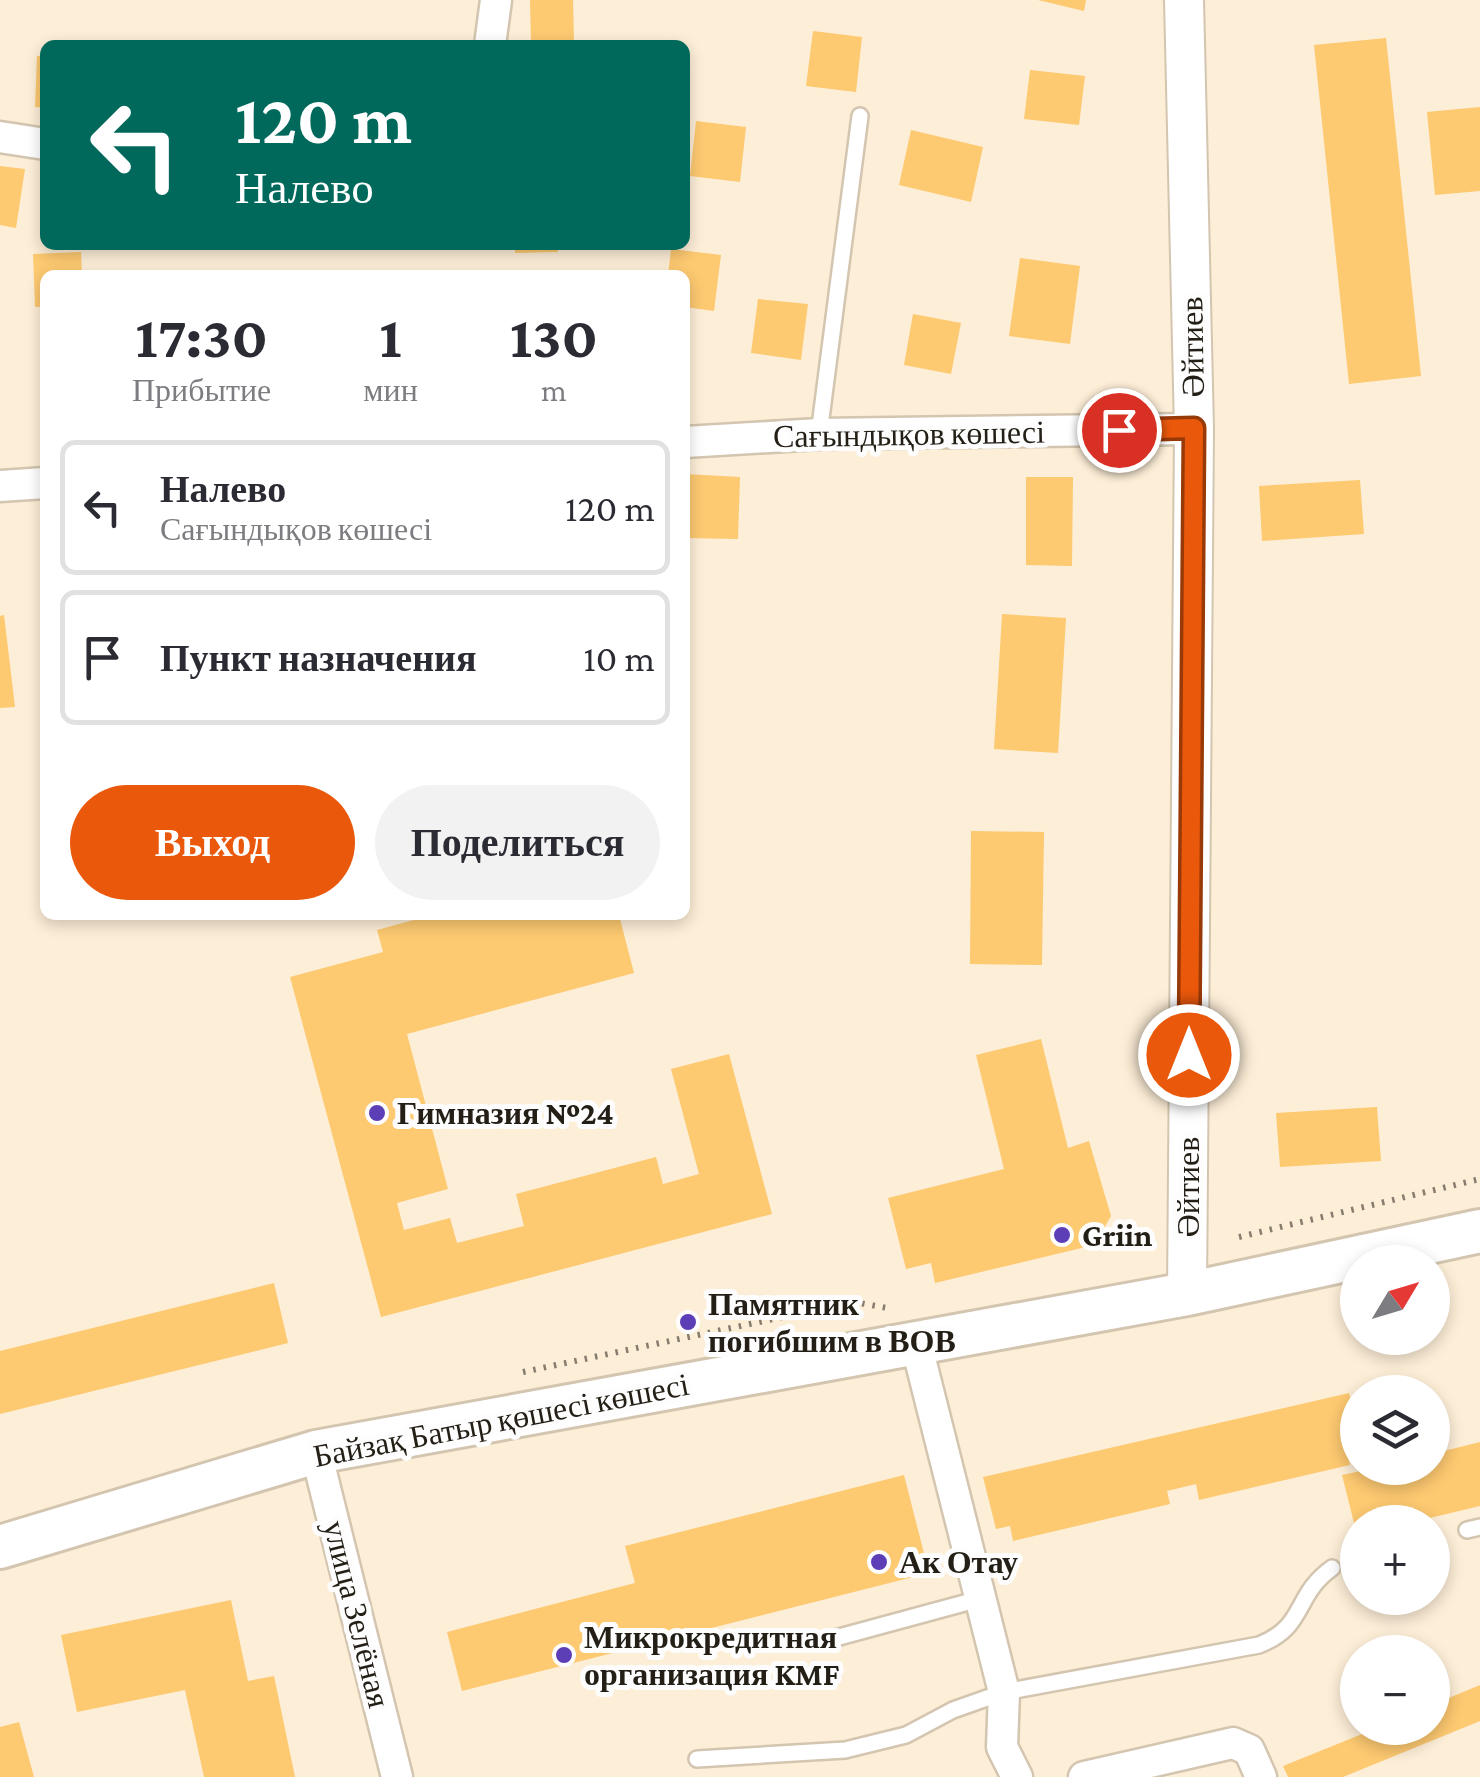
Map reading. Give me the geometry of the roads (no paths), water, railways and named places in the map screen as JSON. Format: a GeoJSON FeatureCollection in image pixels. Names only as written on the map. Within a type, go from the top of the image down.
{"type":"FeatureCollection","features":[{"type":"Feature","properties":{"kind":"main road","name":"Байзақ Батыр қөшесі көшесі"},"geometry":{"type":"LineString","coordinates":[[0,1547],[316,1452],[1187,1294],[1480,1231]]}},
{"type":"Feature","properties":{"kind":"street"},"geometry":{"type":"LineString","coordinates":[[491,40],[496,0]]}},
{"type":"Feature","properties":{"kind":"street","name":"Әйтиев"},"geometry":{"type":"LineString","coordinates":[[1184,0],[1194,428],[1187,1294]]}},
{"type":"Feature","properties":{"kind":"street"},"geometry":{"type":"LineString","coordinates":[[0,137],[40,143]]}},
{"type":"Feature","properties":{"kind":"street","name":"Сағындықов көшесі"},"geometry":{"type":"LineString","coordinates":[[690,442],[819,434],[1194,428]]}},
{"type":"Feature","properties":{"kind":"street"},"geometry":{"type":"LineString","coordinates":[[0,486],[40,483]]}},
{"type":"Feature","properties":{"kind":"street"},"geometry":{"type":"LineString","coordinates":[[916,1343],[1004,1692],[1002,1746],[1018,1777]]}},
{"type":"Feature","properties":{"kind":"street","name":"улица Зелёная"},"geometry":{"type":"LineString","coordinates":[[316,1452],[397,1777]]}},
{"type":"Feature","properties":{"kind":"street"},"geometry":{"type":"LineString","coordinates":[[1084,1777],[1234,1743],[1242,1744],[1259,1770]]}},
{"type":"Feature","properties":{"kind":"lane"},"geometry":{"type":"LineString","coordinates":[[819,434],[860,116]]}},
{"type":"Feature","properties":{"kind":"lane"},"geometry":{"type":"LineString","coordinates":[[697,1759],[845,1750],[906,1736],[953,1710],[1004,1692],[1228,1652],[1281,1636],[1295,1619],[1310,1584],[1332,1568]]}},
{"type":"Feature","properties":{"kind":"lane"},"geometry":{"type":"LineString","coordinates":[[828,1640],[983,1598]]}},
{"type":"Feature","properties":{"kind":"place","name":"Гимназия №24"},"geometry":{"type":"Point","coordinates":[377,1113]}},
{"type":"Feature","properties":{"kind":"place","name":"Griin"},"geometry":{"type":"Point","coordinates":[1062,1235]}},
{"type":"Feature","properties":{"kind":"place","name":"Памятник погибшим в ВОВ"},"geometry":{"type":"Point","coordinates":[688,1322]}},
{"type":"Feature","properties":{"kind":"place","name":"Ак Отау"},"geometry":{"type":"Point","coordinates":[879,1562]}},
{"type":"Feature","properties":{"kind":"place","name":"Микрокредитная организация KMF"},"geometry":{"type":"Point","coordinates":[564,1655]}}]}
